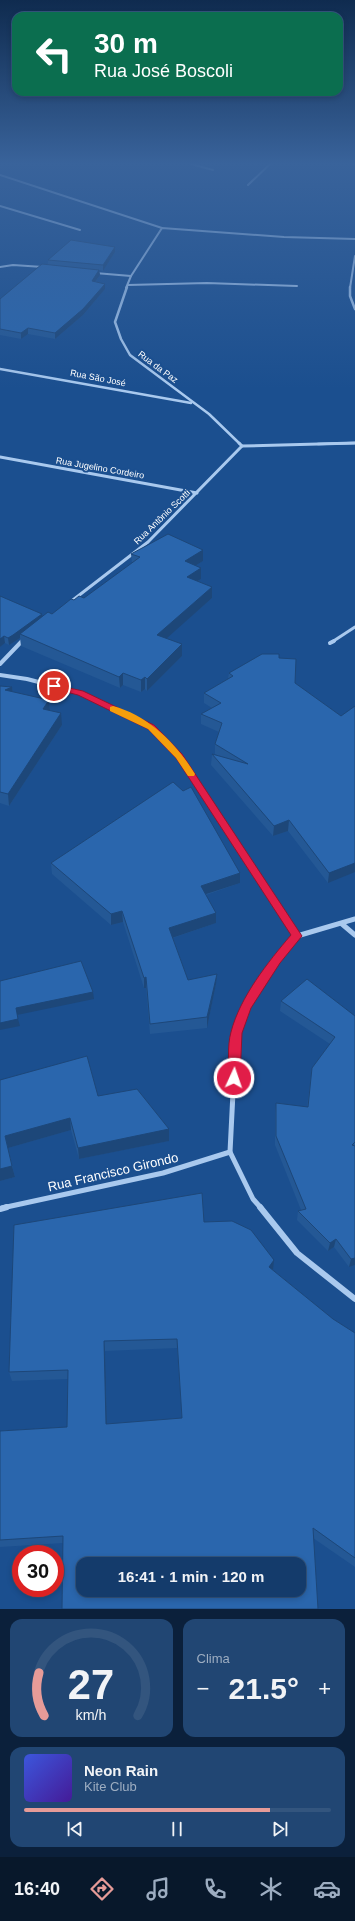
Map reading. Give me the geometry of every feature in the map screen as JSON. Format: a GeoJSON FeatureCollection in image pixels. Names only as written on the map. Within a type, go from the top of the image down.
{"type":"FeatureCollection","features":[{"type":"Feature","properties":{"kind":"street","name":"Rua da Paz"},"geometry":{"type":"LineString","coordinates":[[155,239],[131,276],[117,313],[115,322],[121,339],[130,355],[214,419],[242,446]]}},
{"type":"Feature","properties":{"kind":"street"},"geometry":{"type":"LineString","coordinates":[[355,256],[348,286],[350,299],[355,309]]}},
{"type":"Feature","properties":{"kind":"street"},"geometry":{"type":"LineString","coordinates":[[0,268],[13,265],[45,268]]}},
{"type":"Feature","properties":{"kind":"street"},"geometry":{"type":"LineString","coordinates":[[92,272],[131,276]]}},
{"type":"Feature","properties":{"kind":"street"},"geometry":{"type":"LineString","coordinates":[[128,285],[207,283],[298,286]]}},
{"type":"Feature","properties":{"kind":"street","name":"Rua São José"},"geometry":{"type":"LineString","coordinates":[[0,369],[194,403]]}},
{"type":"Feature","properties":{"kind":"street"},"geometry":{"type":"LineString","coordinates":[[242,446],[355,443]]}},
{"type":"Feature","properties":{"kind":"street","name":"Rua Antônio Scotti"},"geometry":{"type":"LineString","coordinates":[[64,606],[148,542],[242,446]]}},
{"type":"Feature","properties":{"kind":"street","name":"Rua Jugelino Cordeiro"},"geometry":{"type":"LineString","coordinates":[[0,457],[197,493]]}},
{"type":"Feature","properties":{"kind":"street"},"geometry":{"type":"LineString","coordinates":[[330,643],[355,627]]}},
{"type":"Feature","properties":{"kind":"street"},"geometry":{"type":"LineString","coordinates":[[0,664],[15,646],[27,636]]}},
{"type":"Feature","properties":{"kind":"street"},"geometry":{"type":"LineString","coordinates":[[0,675],[27,679],[81,693],[151,727],[179,756],[297,936]]}},
{"type":"Feature","properties":{"kind":"street"},"geometry":{"type":"LineString","coordinates":[[355,919],[297,936],[262,980],[247,1006],[236,1033],[230,1152],[253,1199],[297,1253],[355,1299]]}},
{"type":"Feature","properties":{"kind":"street"},"geometry":{"type":"LineString","coordinates":[[342,924],[355,935]]}},
{"type":"Feature","properties":{"kind":"street","name":"Rua Francisco Girondo"},"geometry":{"type":"LineString","coordinates":[[0,1208],[163,1174],[230,1152]]}},
{"type":"Feature","properties":{"kind":"building"},"geometry":{"type":"Polygon","coordinates":[[[71,240],[115,247],[103,265],[48,260],[71,240]]]}},
{"type":"Feature","properties":{"kind":"building"},"geometry":{"type":"Polygon","coordinates":[[[42,264],[99,270],[92,281],[105,284],[83,309],[55,333],[28,328],[21,333],[0,329],[0,299],[42,264]]]}},
{"type":"Feature","properties":{"kind":"building"},"geometry":{"type":"Polygon","coordinates":[[[168,534],[203,550],[185,561],[201,568],[187,577],[212,587],[157,635],[182,644],[147,679],[145,677],[141,680],[123,673],[119,677],[20,634],[48,612],[52,614],[71,599],[74,600],[79,596],[84,598],[140,557],[131,554],[168,534]]]}},
{"type":"Feature","properties":{"kind":"building"},"geometry":{"type":"Polygon","coordinates":[[[0,596],[42,614],[8,638],[4,636],[0,639],[0,596]]]}},
{"type":"Feature","properties":{"kind":"building"},"geometry":{"type":"Polygon","coordinates":[[[262,654],[279,654],[279,658],[296,659],[295,683],[341,716],[355,706],[355,863],[329,873],[289,820],[274,826],[212,754],[248,764],[215,744],[222,723],[201,714],[221,703],[204,693],[233,676],[229,673],[262,654]]]}},
{"type":"Feature","properties":{"kind":"building"},"geometry":{"type":"Polygon","coordinates":[[[0,686],[12,687],[5,690],[49,700],[43,709],[61,713],[8,794],[0,792],[0,686]]]}},
{"type":"Feature","properties":{"kind":"building"},"geometry":{"type":"Polygon","coordinates":[[[173,782],[183,791],[191,787],[240,873],[201,886],[216,913],[169,928],[188,980],[217,974],[207,1017],[150,1024],[146,977],[144,978],[122,911],[111,914],[51,863],[173,782]]]}},
{"type":"Feature","properties":{"kind":"building"},"geometry":{"type":"Polygon","coordinates":[[[81,961],[93,992],[16,1008],[18,1019],[0,1023],[0,981],[81,961]]]}},
{"type":"Feature","properties":{"kind":"building"},"geometry":{"type":"Polygon","coordinates":[[[307,979],[355,1016],[355,1142],[352,1145],[355,1146],[355,1258],[351,1259],[336,1239],[330,1243],[298,1211],[306,1209],[276,1136],[276,1103],[308,1107],[312,1068],[335,1037],[281,1001],[307,979]]]}},
{"type":"Feature","properties":{"kind":"building"},"geometry":{"type":"Polygon","coordinates":[[[87,1056],[98,1096],[137,1089],[169,1129],[78,1148],[70,1118],[5,1136],[12,1166],[0,1169],[0,1080],[87,1056]]]}},
{"type":"Feature","properties":{"kind":"building"},"geometry":{"type":"Polygon","coordinates":[[[202,1193],[204,1222],[232,1221],[251,1230],[274,1260],[269,1267],[333,1319],[355,1333],[355,1558],[313,1528],[318,1609],[62,1609],[62,1597],[64,1597],[63,1536],[0,1540],[0,1431],[67,1427],[68,1370],[9,1372],[14,1225],[202,1193]],[[177,1339],[104,1341],[106,1424],[182,1418],[177,1339]]]}},
{"type":"Feature","properties":{"kind":"slow traffic"},"geometry":{"type":"LineString","coordinates":[[113,709],[151,727],[179,756],[191,774]]}},
{"type":"Feature","properties":{"kind":"route"},"geometry":{"type":"LineString","coordinates":[[54,686],[81,693],[151,727],[179,756],[297,936],[276,960],[247,1006],[236,1033],[234,1078]]}}]}
